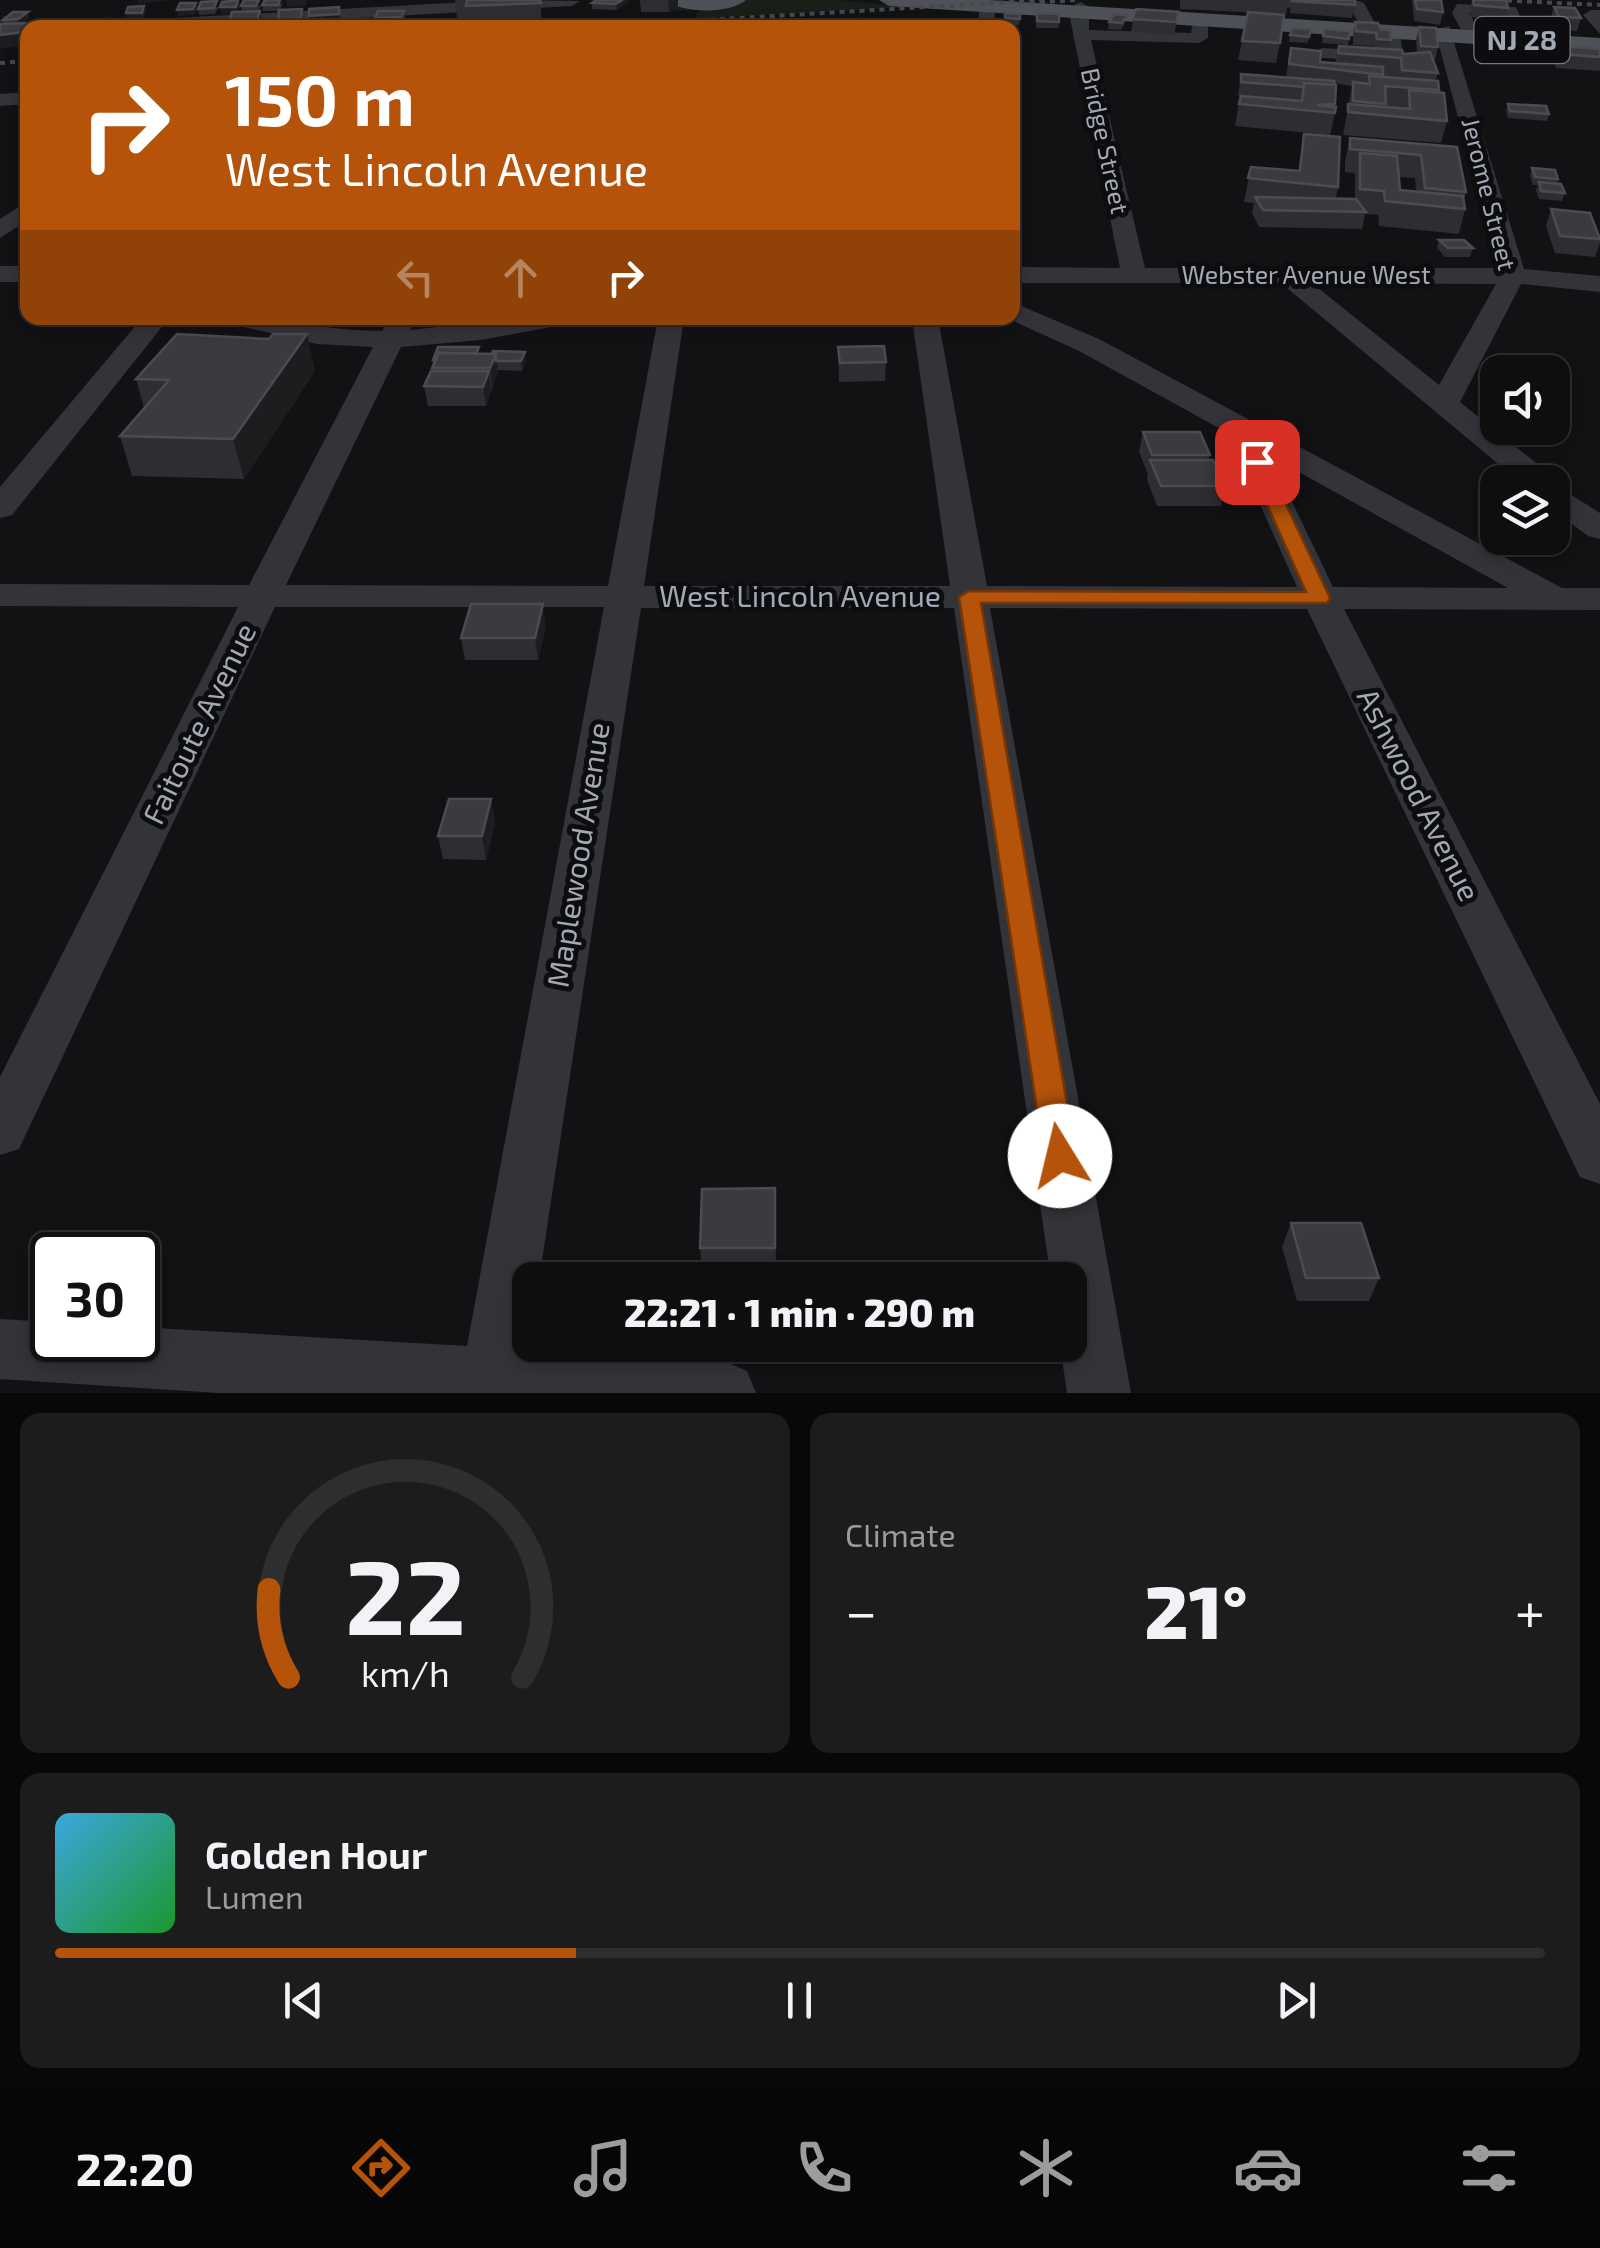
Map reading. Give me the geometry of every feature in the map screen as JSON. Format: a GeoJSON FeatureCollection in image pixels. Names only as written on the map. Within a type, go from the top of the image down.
{"type":"FeatureCollection","features":[{"type":"Feature","properties":{"kind":"main road"},"geometry":{"type":"LineString","coordinates":[[676,0],[708,4],[736,0]]}},
{"type":"Feature","properties":{"kind":"main road","name":"NJ 28"},"geometry":{"type":"LineString","coordinates":[[889,0],[1081,18],[1368,25],[1522,37]]}},
{"type":"Feature","properties":{"kind":"main road","name":"NJ 28"},"geometry":{"type":"LineString","coordinates":[[1081,18],[1200,20],[1600,42]]}},
{"type":"Feature","properties":{"kind":"street"},"geometry":{"type":"LineString","coordinates":[[175,20],[434,0]]}},
{"type":"Feature","properties":{"kind":"street"},"geometry":{"type":"LineString","coordinates":[[322,7],[572,1]]}},
{"type":"Feature","properties":{"kind":"street"},"geometry":{"type":"LineString","coordinates":[[1282,2],[1358,6],[1368,25]]}},
{"type":"Feature","properties":{"kind":"street"},"geometry":{"type":"LineString","coordinates":[[85,20],[109,6]]}},
{"type":"Feature","properties":{"kind":"street"},"geometry":{"type":"LineString","coordinates":[[1470,31],[1460,14],[1463,7],[1530,11]]}},
{"type":"Feature","properties":{"kind":"street"},"geometry":{"type":"LineString","coordinates":[[1510,10],[1527,52],[1600,56]]}},
{"type":"Feature","properties":{"kind":"street"},"geometry":{"type":"LineString","coordinates":[[1600,15],[1590,15],[1600,29]]}},
{"type":"Feature","properties":{"kind":"street","name":"Bridge Street"},"geometry":{"type":"LineString","coordinates":[[1081,18],[1134,274]]}},
{"type":"Feature","properties":{"kind":"street"},"geometry":{"type":"LineString","coordinates":[[1322,53],[1398,58],[1392,32]]}},
{"type":"Feature","properties":{"kind":"street","name":"Jerome Street"},"geometry":{"type":"LineString","coordinates":[[1443,405],[1513,276],[1515,250],[1444,33]]}},
{"type":"Feature","properties":{"kind":"street"},"geometry":{"type":"LineString","coordinates":[[0,232],[20,215]]}},
{"type":"Feature","properties":{"kind":"street"},"geometry":{"type":"LineString","coordinates":[[1284,274],[1518,465]]}},
{"type":"Feature","properties":{"kind":"street","name":"Webster Avenue West"},"geometry":{"type":"LineString","coordinates":[[1020,275],[1513,276],[1600,284]]}},
{"type":"Feature","properties":{"kind":"street"},"geometry":{"type":"LineString","coordinates":[[1020,313],[1044,322],[1600,622]]}},
{"type":"Feature","properties":{"kind":"street"},"geometry":{"type":"LineString","coordinates":[[0,508],[150,325]]}},
{"type":"Feature","properties":{"kind":"street"},"geometry":{"type":"LineString","coordinates":[[271,325],[311,334],[398,327],[465,332],[512,325]]}},
{"type":"Feature","properties":{"kind":"street","name":"Maplewood Avenue"},"geometry":{"type":"LineString","coordinates":[[492,1386],[670,325]]}},
{"type":"Feature","properties":{"kind":"street"},"geometry":{"type":"LineString","coordinates":[[926,325],[1099,1393]]}},
{"type":"Feature","properties":{"kind":"street","name":"Faitoute Avenue"},"geometry":{"type":"LineString","coordinates":[[0,1132],[398,327]]}},
{"type":"Feature","properties":{"kind":"street","name":"Ashwood Avenue"},"geometry":{"type":"LineString","coordinates":[[1241,428],[1320,598],[1600,1160]]}},
{"type":"Feature","properties":{"kind":"street"},"geometry":{"type":"LineString","coordinates":[[1570,506],[1600,529]]}},
{"type":"Feature","properties":{"kind":"street","name":"West Lincoln Avenue"},"geometry":{"type":"LineString","coordinates":[[0,594],[1600,599]]}},
{"type":"Feature","properties":{"kind":"street"},"geometry":{"type":"LineString","coordinates":[[0,1349],[492,1386],[724,1393]]}},
{"type":"Feature","properties":{"kind":"shaded area"},"geometry":{"type":"Polygon","coordinates":[[[839,0],[909,7],[695,19],[698,10],[672,11],[677,5],[839,0]]]}},
{"type":"Feature","properties":{"kind":"shaded area"},"geometry":{"type":"Polygon","coordinates":[[[356,325],[454,325],[415,327],[356,325]]]}},
{"type":"Feature","properties":{"kind":"building"},"geometry":{"type":"Polygon","coordinates":[[[238,0],[236,7],[220,7],[222,2],[238,0]]]}},
{"type":"Feature","properties":{"kind":"building"},"geometry":{"type":"Polygon","coordinates":[[[244,0],[259,0],[256,6],[241,6],[244,0]]]}},
{"type":"Feature","properties":{"kind":"building"},"geometry":{"type":"Polygon","coordinates":[[[265,0],[280,0],[278,5],[262,5],[265,0]]]}},
{"type":"Feature","properties":{"kind":"building"},"geometry":{"type":"Polygon","coordinates":[[[467,0],[540,0],[541,3],[466,6],[467,0]]]}},
{"type":"Feature","properties":{"kind":"building"},"geometry":{"type":"Polygon","coordinates":[[[622,0],[616,4],[592,3],[622,0]]]}},
{"type":"Feature","properties":{"kind":"building"},"geometry":{"type":"Polygon","coordinates":[[[1355,0],[1355,5],[1292,1],[1355,0]]]}},
{"type":"Feature","properties":{"kind":"building"},"geometry":{"type":"Polygon","coordinates":[[[1415,0],[1441,0],[1443,12],[1417,9],[1415,0]]]}},
{"type":"Feature","properties":{"kind":"building"},"geometry":{"type":"Polygon","coordinates":[[[1473,0],[1506,0],[1508,8],[1474,5],[1473,0]]]}},
{"type":"Feature","properties":{"kind":"building"},"geometry":{"type":"Polygon","coordinates":[[[217,1],[214,8],[198,9],[201,2],[217,1]]]}},
{"type":"Feature","properties":{"kind":"building"},"geometry":{"type":"Polygon","coordinates":[[[180,3],[196,3],[193,9],[177,10],[180,3]]]}},
{"type":"Feature","properties":{"kind":"building"},"geometry":{"type":"Polygon","coordinates":[[[144,6],[142,13],[126,13],[128,7],[144,6]]]}},
{"type":"Feature","properties":{"kind":"building"},"geometry":{"type":"Polygon","coordinates":[[[339,7],[339,14],[309,16],[309,9],[339,7]]]}},
{"type":"Feature","properties":{"kind":"building"},"geometry":{"type":"Polygon","coordinates":[[[1554,7],[1575,8],[1581,18],[1559,17],[1554,7]]]}},
{"type":"Feature","properties":{"kind":"building"},"geometry":{"type":"Polygon","coordinates":[[[302,9],[301,18],[278,20],[279,10],[302,9]]]}},
{"type":"Feature","properties":{"kind":"building"},"geometry":{"type":"Polygon","coordinates":[[[1136,9],[1179,12],[1176,22],[1133,19],[1136,9]]]}},
{"type":"Feature","properties":{"kind":"building"},"geometry":{"type":"Polygon","coordinates":[[[260,11],[257,20],[229,20],[232,12],[260,11]]]}},
{"type":"Feature","properties":{"kind":"building"},"geometry":{"type":"Polygon","coordinates":[[[378,11],[404,11],[401,17],[375,18],[378,11]]]}},
{"type":"Feature","properties":{"kind":"building"},"geometry":{"type":"Polygon","coordinates":[[[13,12],[28,12],[18,19],[3,20],[13,12]]]}},
{"type":"Feature","properties":{"kind":"building"},"geometry":{"type":"Polygon","coordinates":[[[1248,12],[1284,15],[1280,43],[1242,41],[1248,12]]]}},
{"type":"Feature","properties":{"kind":"building"},"geometry":{"type":"Polygon","coordinates":[[[1005,13],[1020,14],[1020,19],[1005,18],[1005,13]]]}},
{"type":"Feature","properties":{"kind":"building"},"geometry":{"type":"Polygon","coordinates":[[[1037,13],[1059,14],[1059,22],[1037,21],[1037,13]]]}},
{"type":"Feature","properties":{"kind":"building"},"geometry":{"type":"Polygon","coordinates":[[[1114,14],[1127,15],[1122,23],[1109,22],[1114,14]]]}},
{"type":"Feature","properties":{"kind":"building"},"geometry":{"type":"Polygon","coordinates":[[[1355,22],[1378,23],[1380,29],[1390,30],[1391,40],[1377,39],[1376,33],[1356,31],[1355,22]]]}},
{"type":"Feature","properties":{"kind":"building"},"geometry":{"type":"Polygon","coordinates":[[[20,23],[20,33],[0,35],[0,24],[20,23]]]}},
{"type":"Feature","properties":{"kind":"building"},"geometry":{"type":"Polygon","coordinates":[[[1419,27],[1436,28],[1438,47],[1421,46],[1419,27]]]}},
{"type":"Feature","properties":{"kind":"building"},"geometry":{"type":"Polygon","coordinates":[[[1293,28],[1311,29],[1309,37],[1290,35],[1293,28]]]}},
{"type":"Feature","properties":{"kind":"building"},"geometry":{"type":"Polygon","coordinates":[[[1324,29],[1350,31],[1349,39],[1323,36],[1324,29]]]}},
{"type":"Feature","properties":{"kind":"building"},"geometry":{"type":"Polygon","coordinates":[[[1474,39],[1498,41],[1499,49],[1475,47],[1474,39]]]}},
{"type":"Feature","properties":{"kind":"building"},"geometry":{"type":"Polygon","coordinates":[[[1339,46],[1402,50],[1403,54],[1430,52],[1438,73],[1402,70],[1401,58],[1338,53],[1339,46]]]}},
{"type":"Feature","properties":{"kind":"building"},"geometry":{"type":"Polygon","coordinates":[[[1557,46],[1600,49],[1600,57],[1560,54],[1557,46]]]}},
{"type":"Feature","properties":{"kind":"building"},"geometry":{"type":"Polygon","coordinates":[[[1291,48],[1321,51],[1320,62],[1383,67],[1383,75],[1289,64],[1291,48]]]}},
{"type":"Feature","properties":{"kind":"building"},"geometry":{"type":"Polygon","coordinates":[[[1241,74],[1334,81],[1335,85],[1241,82],[1241,74]]]}},
{"type":"Feature","properties":{"kind":"building"},"geometry":{"type":"Polygon","coordinates":[[[1369,76],[1438,81],[1439,90],[1385,86],[1386,104],[1353,101],[1353,82],[1370,84],[1369,76]]]}},
{"type":"Feature","properties":{"kind":"building"},"geometry":{"type":"Polygon","coordinates":[[[1304,83],[1336,85],[1335,104],[1317,105],[1336,107],[1335,113],[1239,104],[1241,96],[1302,101],[1304,83]]]}},
{"type":"Feature","properties":{"kind":"building"},"geometry":{"type":"Polygon","coordinates":[[[1409,90],[1444,93],[1447,121],[1348,112],[1348,104],[1410,109],[1409,90]]]}},
{"type":"Feature","properties":{"kind":"building"},"geometry":{"type":"Polygon","coordinates":[[[1508,104],[1546,106],[1549,114],[1510,111],[1508,104]]]}},
{"type":"Feature","properties":{"kind":"building"},"geometry":{"type":"Polygon","coordinates":[[[1304,134],[1340,137],[1338,187],[1248,178],[1251,167],[1300,171],[1304,134]]]}},
{"type":"Feature","properties":{"kind":"building"},"geometry":{"type":"Polygon","coordinates":[[[1350,138],[1457,147],[1466,192],[1425,188],[1421,155],[1350,149],[1350,138]]]}},
{"type":"Feature","properties":{"kind":"building"},"geometry":{"type":"Polygon","coordinates":[[[1360,153],[1397,156],[1400,190],[1463,196],[1465,209],[1385,201],[1384,191],[1360,189],[1360,153]]]}},
{"type":"Feature","properties":{"kind":"building"},"geometry":{"type":"Polygon","coordinates":[[[1532,168],[1555,170],[1558,179],[1535,177],[1532,168]]]}},
{"type":"Feature","properties":{"kind":"building"},"geometry":{"type":"Polygon","coordinates":[[[1539,182],[1561,184],[1565,193],[1541,191],[1539,182]]]}},
{"type":"Feature","properties":{"kind":"building"},"geometry":{"type":"Polygon","coordinates":[[[1255,197],[1356,199],[1366,212],[1263,210],[1255,197]]]}},
{"type":"Feature","properties":{"kind":"building"},"geometry":{"type":"Polygon","coordinates":[[[1551,209],[1590,213],[1600,239],[1560,236],[1551,209]]]}},
{"type":"Feature","properties":{"kind":"building"},"geometry":{"type":"Polygon","coordinates":[[[1439,240],[1464,240],[1473,248],[1448,248],[1439,240]]]}},
{"type":"Feature","properties":{"kind":"building"},"geometry":{"type":"Polygon","coordinates":[[[177,334],[269,339],[273,334],[307,334],[233,439],[120,436],[169,380],[136,379],[177,334]]]}},
{"type":"Feature","properties":{"kind":"building"},"geometry":{"type":"Polygon","coordinates":[[[884,346],[886,362],[840,363],[838,347],[884,346]]]}},
{"type":"Feature","properties":{"kind":"building"},"geometry":{"type":"Polygon","coordinates":[[[438,347],[479,347],[476,354],[439,353],[433,360],[438,347]]]}},
{"type":"Feature","properties":{"kind":"building"},"geometry":{"type":"Polygon","coordinates":[[[493,351],[525,352],[521,361],[496,361],[493,351]]]}},
{"type":"Feature","properties":{"kind":"building"},"geometry":{"type":"Polygon","coordinates":[[[439,353],[496,354],[490,368],[432,368],[439,353]]]}},
{"type":"Feature","properties":{"kind":"building"},"geometry":{"type":"Polygon","coordinates":[[[431,371],[489,371],[483,387],[424,386],[431,371]]]}},
{"type":"Feature","properties":{"kind":"building"},"geometry":{"type":"Polygon","coordinates":[[[1143,432],[1200,432],[1210,455],[1152,455],[1143,432]]]}},
{"type":"Feature","properties":{"kind":"building"},"geometry":{"type":"Polygon","coordinates":[[[1150,460],[1213,460],[1225,486],[1161,486],[1150,460]]]}},
{"type":"Feature","properties":{"kind":"building"},"geometry":{"type":"Polygon","coordinates":[[[471,604],[543,604],[535,638],[461,638],[471,604]]]}},
{"type":"Feature","properties":{"kind":"building"},"geometry":{"type":"Polygon","coordinates":[[[449,799],[491,799],[482,836],[438,836],[449,799]]]}},
{"type":"Feature","properties":{"kind":"building"},"geometry":{"type":"Polygon","coordinates":[[[775,1188],[775,1248],[700,1248],[702,1189],[775,1188]]]}},
{"type":"Feature","properties":{"kind":"building"},"geometry":{"type":"Polygon","coordinates":[[[1291,1223],[1361,1223],[1379,1278],[1306,1278],[1291,1223]]]}},
{"type":"Feature","properties":{"kind":"railway"},"geometry":{"type":"LineString","coordinates":[[706,20],[1045,0]]}},
{"type":"Feature","properties":{"kind":"railway"},"geometry":{"type":"LineString","coordinates":[[1030,3],[1075,0]]}},
{"type":"Feature","properties":{"kind":"railway"},"geometry":{"type":"LineString","coordinates":[[1497,0],[1600,5]]}},
{"type":"Feature","properties":{"kind":"railway"},"geometry":{"type":"LineString","coordinates":[[0,63],[20,62]]}},
{"type":"Feature","properties":{"kind":"route"},"geometry":{"type":"LineString","coordinates":[[1060,1156],[969,597],[1320,598],[1257,462]]}}]}
